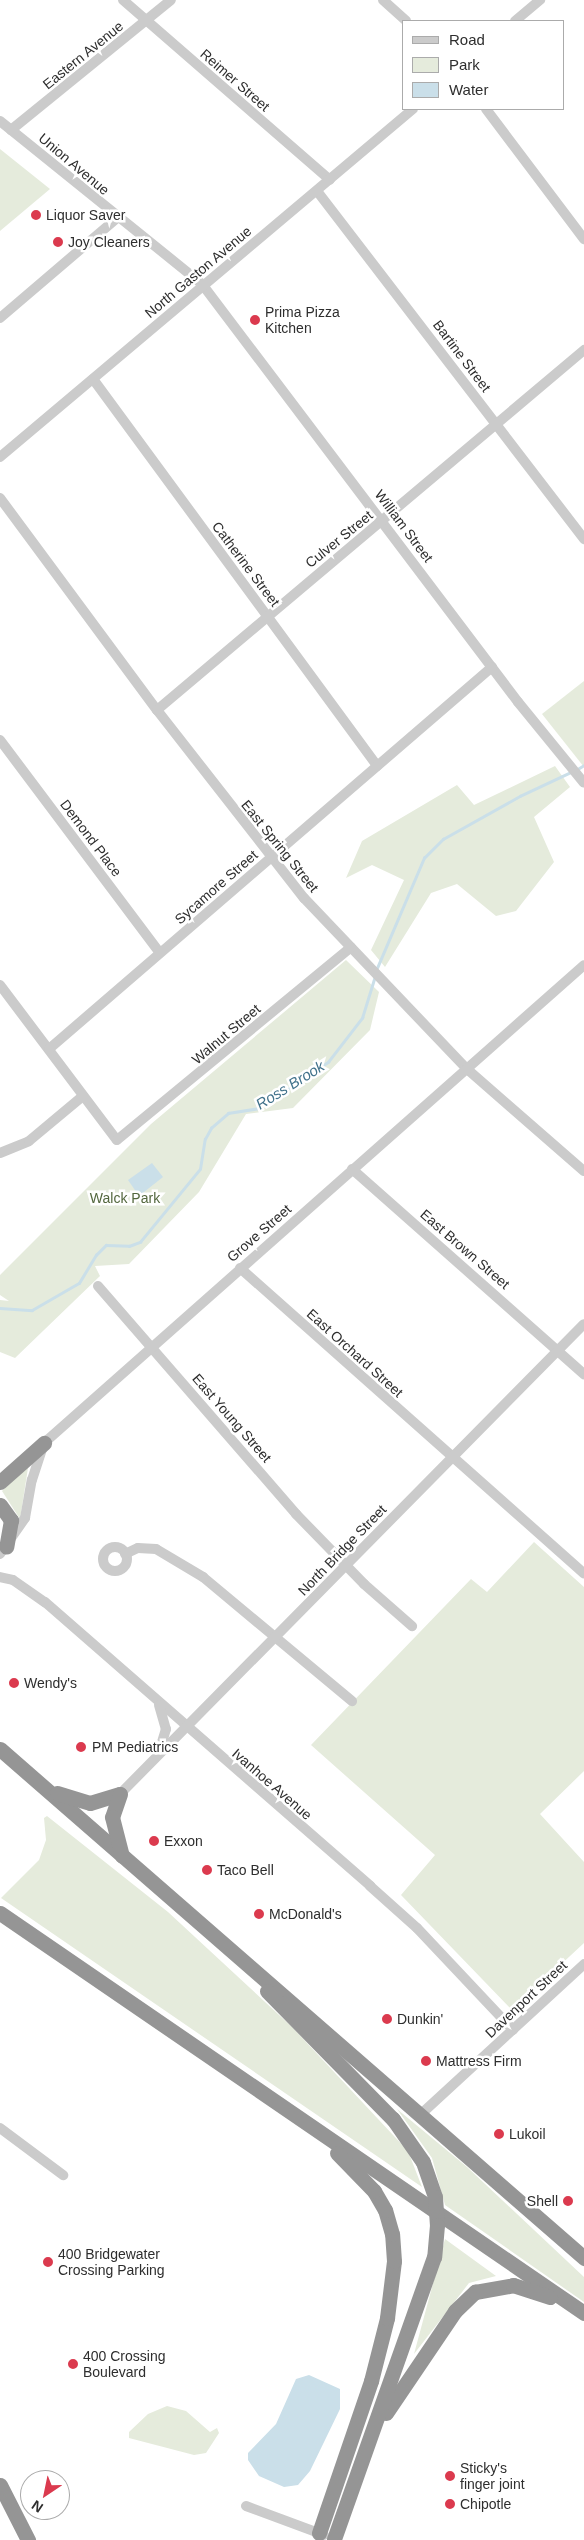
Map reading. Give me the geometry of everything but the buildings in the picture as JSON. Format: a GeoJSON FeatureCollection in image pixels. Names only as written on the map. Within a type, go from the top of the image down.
{"type":"FeatureCollection","features":[{"type":"Feature","properties":{"kind":"highway"},"geometry":{"type":"LineString","coordinates":[[0,1482],[44,1443]]}},
{"type":"Feature","properties":{"kind":"highway"},"geometry":{"type":"LineString","coordinates":[[0,1505],[10,1520],[3,1550]]}},
{"type":"Feature","properties":{"kind":"highway"},"geometry":{"type":"LineString","coordinates":[[0,1748],[122,1857],[581,2252]]}},
{"type":"Feature","properties":{"kind":"highway"},"geometry":{"type":"LineString","coordinates":[[45,1788],[82,1802],[100,1801],[120,1794]]}},
{"type":"Feature","properties":{"kind":"highway"},"geometry":{"type":"LineString","coordinates":[[120,1794],[112,1817],[122,1857]]}},
{"type":"Feature","properties":{"kind":"highway"},"geometry":{"type":"LineString","coordinates":[[182,1908],[392,2119],[424,2162],[435,2197],[437,2225],[434,2257],[334,2540]]}},
{"type":"Feature","properties":{"kind":"highway"},"geometry":{"type":"LineString","coordinates":[[0,1913],[583,2312]]}},
{"type":"Feature","properties":{"kind":"highway"},"geometry":{"type":"LineString","coordinates":[[0,1927],[25,1931]]}},
{"type":"Feature","properties":{"kind":"highway"},"geometry":{"type":"LineString","coordinates":[[308,2124],[374,2191],[385,2210],[394,2248],[387,2318],[371,2381],[318,2536]]}},
{"type":"Feature","properties":{"kind":"highway"},"geometry":{"type":"LineString","coordinates":[[371,2438],[455,2311],[475,2292],[513,2285],[532,2289],[583,2312]]}},
{"type":"Feature","properties":{"kind":"highway"},"geometry":{"type":"LineString","coordinates":[[0,2485],[28,2540]]}},
{"type":"Feature","properties":{"kind":"street","name":"Reimer Street"},"geometry":{"type":"LineString","coordinates":[[123,0],[330,180]]}},
{"type":"Feature","properties":{"kind":"street","name":"Eastern Avenue"},"geometry":{"type":"LineString","coordinates":[[11,130],[171,0]]}},
{"type":"Feature","properties":{"kind":"street"},"geometry":{"type":"LineString","coordinates":[[383,0],[405,20]]}},
{"type":"Feature","properties":{"kind":"street"},"geometry":{"type":"LineString","coordinates":[[516,20],[540,0]]}},
{"type":"Feature","properties":{"kind":"street","name":"North Gaston Avenue"},"geometry":{"type":"LineString","coordinates":[[0,456],[202,284],[330,180],[412,110]]}},
{"type":"Feature","properties":{"kind":"street"},"geometry":{"type":"LineString","coordinates":[[487,110],[584,239]]}},
{"type":"Feature","properties":{"kind":"street","name":"Union Avenue"},"geometry":{"type":"LineString","coordinates":[[0,121],[117,218],[202,284]]}},
{"type":"Feature","properties":{"kind":"street","name":"Bartine Street"},"geometry":{"type":"LineString","coordinates":[[317,190],[584,539]]}},
{"type":"Feature","properties":{"kind":"street"},"geometry":{"type":"LineString","coordinates":[[0,318],[117,218]]}},
{"type":"Feature","properties":{"kind":"street","name":"William Street"},"geometry":{"type":"LineString","coordinates":[[202,284],[383,520],[492,667],[583,781]]}},
{"type":"Feature","properties":{"kind":"street","name":"Culver Street"},"geometry":{"type":"LineString","coordinates":[[157,710],[495,423],[584,350]]}},
{"type":"Feature","properties":{"kind":"street","name":"Catherine Street"},"geometry":{"type":"LineString","coordinates":[[92,379],[377,766]]}},
{"type":"Feature","properties":{"kind":"street","name":"East Spring Street"},"geometry":{"type":"LineString","coordinates":[[0,498],[157,710],[270,858],[351,947],[467,1069],[584,1171]]}},
{"type":"Feature","properties":{"kind":"street","name":"Sycamore Street"},"geometry":{"type":"LineString","coordinates":[[49,1049],[492,667]]}},
{"type":"Feature","properties":{"kind":"street","name":"Demond Place"},"geometry":{"type":"LineString","coordinates":[[0,740],[160,953]]}},
{"type":"Feature","properties":{"kind":"street","name":"Walnut Street"},"geometry":{"type":"LineString","coordinates":[[83,1096],[117,1140],[351,947]]}},
{"type":"Feature","properties":{"kind":"street","name":"Grove Street"},"geometry":{"type":"LineString","coordinates":[[44,1443],[584,965]]}},
{"type":"Feature","properties":{"kind":"street"},"geometry":{"type":"LineString","coordinates":[[0,985],[83,1096],[29,1141],[0,1153]]}},
{"type":"Feature","properties":{"kind":"street","name":"East Brown Street"},"geometry":{"type":"LineString","coordinates":[[352,1169],[584,1374]]}},
{"type":"Feature","properties":{"kind":"street","name":"East Orchard Street"},"geometry":{"type":"LineString","coordinates":[[240,1268],[584,1573]]}},
{"type":"Feature","properties":{"kind":"street","name":"East Young Street"},"geometry":{"type":"LineString","coordinates":[[98,1286],[296,1514],[346,1566],[412,1626]]}},
{"type":"Feature","properties":{"kind":"street","name":"North Bridge Street"},"geometry":{"type":"LineString","coordinates":[[120,1794],[584,1324]]}},
{"type":"Feature","properties":{"kind":"street"},"geometry":{"type":"LineString","coordinates":[[3,1550],[25,1518],[32,1480],[44,1443]]}},
{"type":"Feature","properties":{"kind":"street"},"geometry":{"type":"LineString","coordinates":[[125,1554],[143,1547],[164,1552],[203,1577],[277,1636],[352,1700]]}},
{"type":"Feature","properties":{"kind":"street","name":"Ivanhoe Avenue"},"geometry":{"type":"LineString","coordinates":[[0,1577],[29,1589],[156,1699],[186,1728],[411,1922],[513,2030]]}},
{"type":"Feature","properties":{"kind":"street"},"geometry":{"type":"LineString","coordinates":[[156,1699],[166,1729],[157,1758]]}},
{"type":"Feature","properties":{"kind":"street","name":"Davenport Street"},"geometry":{"type":"LineString","coordinates":[[420,2115],[584,1964]]}},
{"type":"Feature","properties":{"kind":"street"},"geometry":{"type":"LineString","coordinates":[[0,2128],[62,2174]]}},
{"type":"Feature","properties":{"kind":"street"},"geometry":{"type":"LineString","coordinates":[[246,2506],[318,2536],[334,2540]]}},
{"type":"Feature","properties":{"kind":"green space"},"geometry":{"type":"Polygon","coordinates":[[[0,149],[50,189],[0,231],[0,149]]]}},
{"type":"Feature","properties":{"kind":"green space"},"geometry":{"type":"Polygon","coordinates":[[[584,681],[584,767],[542,714],[584,681]]]}},
{"type":"Feature","properties":{"kind":"green space"},"geometry":{"type":"Polygon","coordinates":[[[555,766],[570,787],[534,817],[554,862],[516,911],[496,916],[457,884],[431,893],[385,967],[371,950],[404,880],[372,865],[346,878],[362,841],[457,785],[474,805],[555,766]]]}},
{"type":"Feature","properties":{"kind":"green space","name":"Walck Park"},"geometry":{"type":"Polygon","coordinates":[[[346,960],[379,992],[370,1030],[293,1108],[246,1114],[199,1192],[129,1264],[95,1266],[100,1276],[15,1358],[0,1352],[0,1300],[9,1301],[0,1295],[0,1275],[151,1124],[346,960]]]}},
{"type":"Feature","properties":{"kind":"green space"},"geometry":{"type":"Polygon","coordinates":[[[28,1468],[20,1519],[2,1491],[28,1468]]]}},
{"type":"Feature","properties":{"kind":"green space"},"geometry":{"type":"Polygon","coordinates":[[[534,1542],[584,1587],[584,1771],[540,1814],[584,1862],[584,1943],[512,2010],[401,1895],[435,1855],[311,1745],[471,1579],[487,1592],[534,1542]]]}},
{"type":"Feature","properties":{"kind":"green space"},"geometry":{"type":"Polygon","coordinates":[[[47,1816],[168,1912],[292,2027],[408,2151],[422,2187],[1,1898],[39,1860],[46,1840],[44,1818],[47,1816]]]}},
{"type":"Feature","properties":{"kind":"green space"},"geometry":{"type":"Polygon","coordinates":[[[397,2109],[467,2167],[584,2277],[584,2302],[445,2205],[432,2158],[397,2109]]]}},
{"type":"Feature","properties":{"kind":"green space"},"geometry":{"type":"Polygon","coordinates":[[[445,2239],[496,2276],[469,2283],[414,2354],[445,2239]]]}},
{"type":"Feature","properties":{"kind":"green space"},"geometry":{"type":"Polygon","coordinates":[[[167,2406],[186,2411],[210,2432],[217,2428],[219,2433],[206,2453],[194,2455],[129,2438],[129,2432],[148,2414],[167,2406]]]}},
{"type":"Feature","properties":{"kind":"water"},"geometry":{"type":"Polygon","coordinates":[[[152,1163],[163,1177],[139,1196],[128,1180],[152,1163]]]}},
{"type":"Feature","properties":{"kind":"water"},"geometry":{"type":"Polygon","coordinates":[[[309,2375],[340,2389],[340,2409],[310,2471],[298,2485],[284,2487],[259,2476],[248,2460],[248,2453],[276,2424],[296,2379],[309,2375]]]}},
{"type":"Feature","properties":{"kind":"waterway","name":"Ross Brook"},"geometry":{"type":"LineString","coordinates":[[576,770],[584,765]]}},
{"type":"Feature","properties":{"kind":"waterway","name":"Ross Brook"},"geometry":{"type":"LineString","coordinates":[[377,968],[424,858],[443,839],[520,796],[571,772]]}},
{"type":"Feature","properties":{"kind":"waterway","name":"Ross Brook"},"geometry":{"type":"LineString","coordinates":[[0,1308],[32,1310],[79,1283],[96,1255],[106,1245],[129,1246],[140,1242],[200,1169],[205,1139],[211,1128],[228,1113],[258,1108],[328,1062],[362,1018],[375,976]]}},
{"type":"Feature","properties":{"kind":"place","name":"Liquor Saver"},"geometry":{"type":"Point","coordinates":[36,215]}},
{"type":"Feature","properties":{"kind":"place","name":"Joy Cleaners"},"geometry":{"type":"Point","coordinates":[58,242]}},
{"type":"Feature","properties":{"kind":"place","name":"Prima Pizza Kitchen"},"geometry":{"type":"Point","coordinates":[255,320]}},
{"type":"Feature","properties":{"kind":"place","name":"Wendy's"},"geometry":{"type":"Point","coordinates":[14,1683]}},
{"type":"Feature","properties":{"kind":"place","name":"PM Pediatrics"},"geometry":{"type":"Point","coordinates":[81,1747]}},
{"type":"Feature","properties":{"kind":"place","name":"Exxon"},"geometry":{"type":"Point","coordinates":[154,1841]}},
{"type":"Feature","properties":{"kind":"place","name":"Taco Bell"},"geometry":{"type":"Point","coordinates":[207,1870]}},
{"type":"Feature","properties":{"kind":"place","name":"McDonald's"},"geometry":{"type":"Point","coordinates":[259,1914]}},
{"type":"Feature","properties":{"kind":"place","name":"Dunkin'"},"geometry":{"type":"Point","coordinates":[387,2019]}},
{"type":"Feature","properties":{"kind":"place","name":"Mattress Firm"},"geometry":{"type":"Point","coordinates":[426,2061]}},
{"type":"Feature","properties":{"kind":"place","name":"Lukoil"},"geometry":{"type":"Point","coordinates":[499,2134]}},
{"type":"Feature","properties":{"kind":"place","name":"Shell"},"geometry":{"type":"Point","coordinates":[568,2201]}},
{"type":"Feature","properties":{"kind":"place","name":"400 Bridgewater Crossing Parking"},"geometry":{"type":"Point","coordinates":[48,2262]}},
{"type":"Feature","properties":{"kind":"place","name":"400 Crossing Boulevard"},"geometry":{"type":"Point","coordinates":[73,2364]}},
{"type":"Feature","properties":{"kind":"place","name":"Sticky's finger joint"},"geometry":{"type":"Point","coordinates":[450,2476]}},
{"type":"Feature","properties":{"kind":"place","name":"Chipotle"},"geometry":{"type":"Point","coordinates":[450,2504]}}]}
